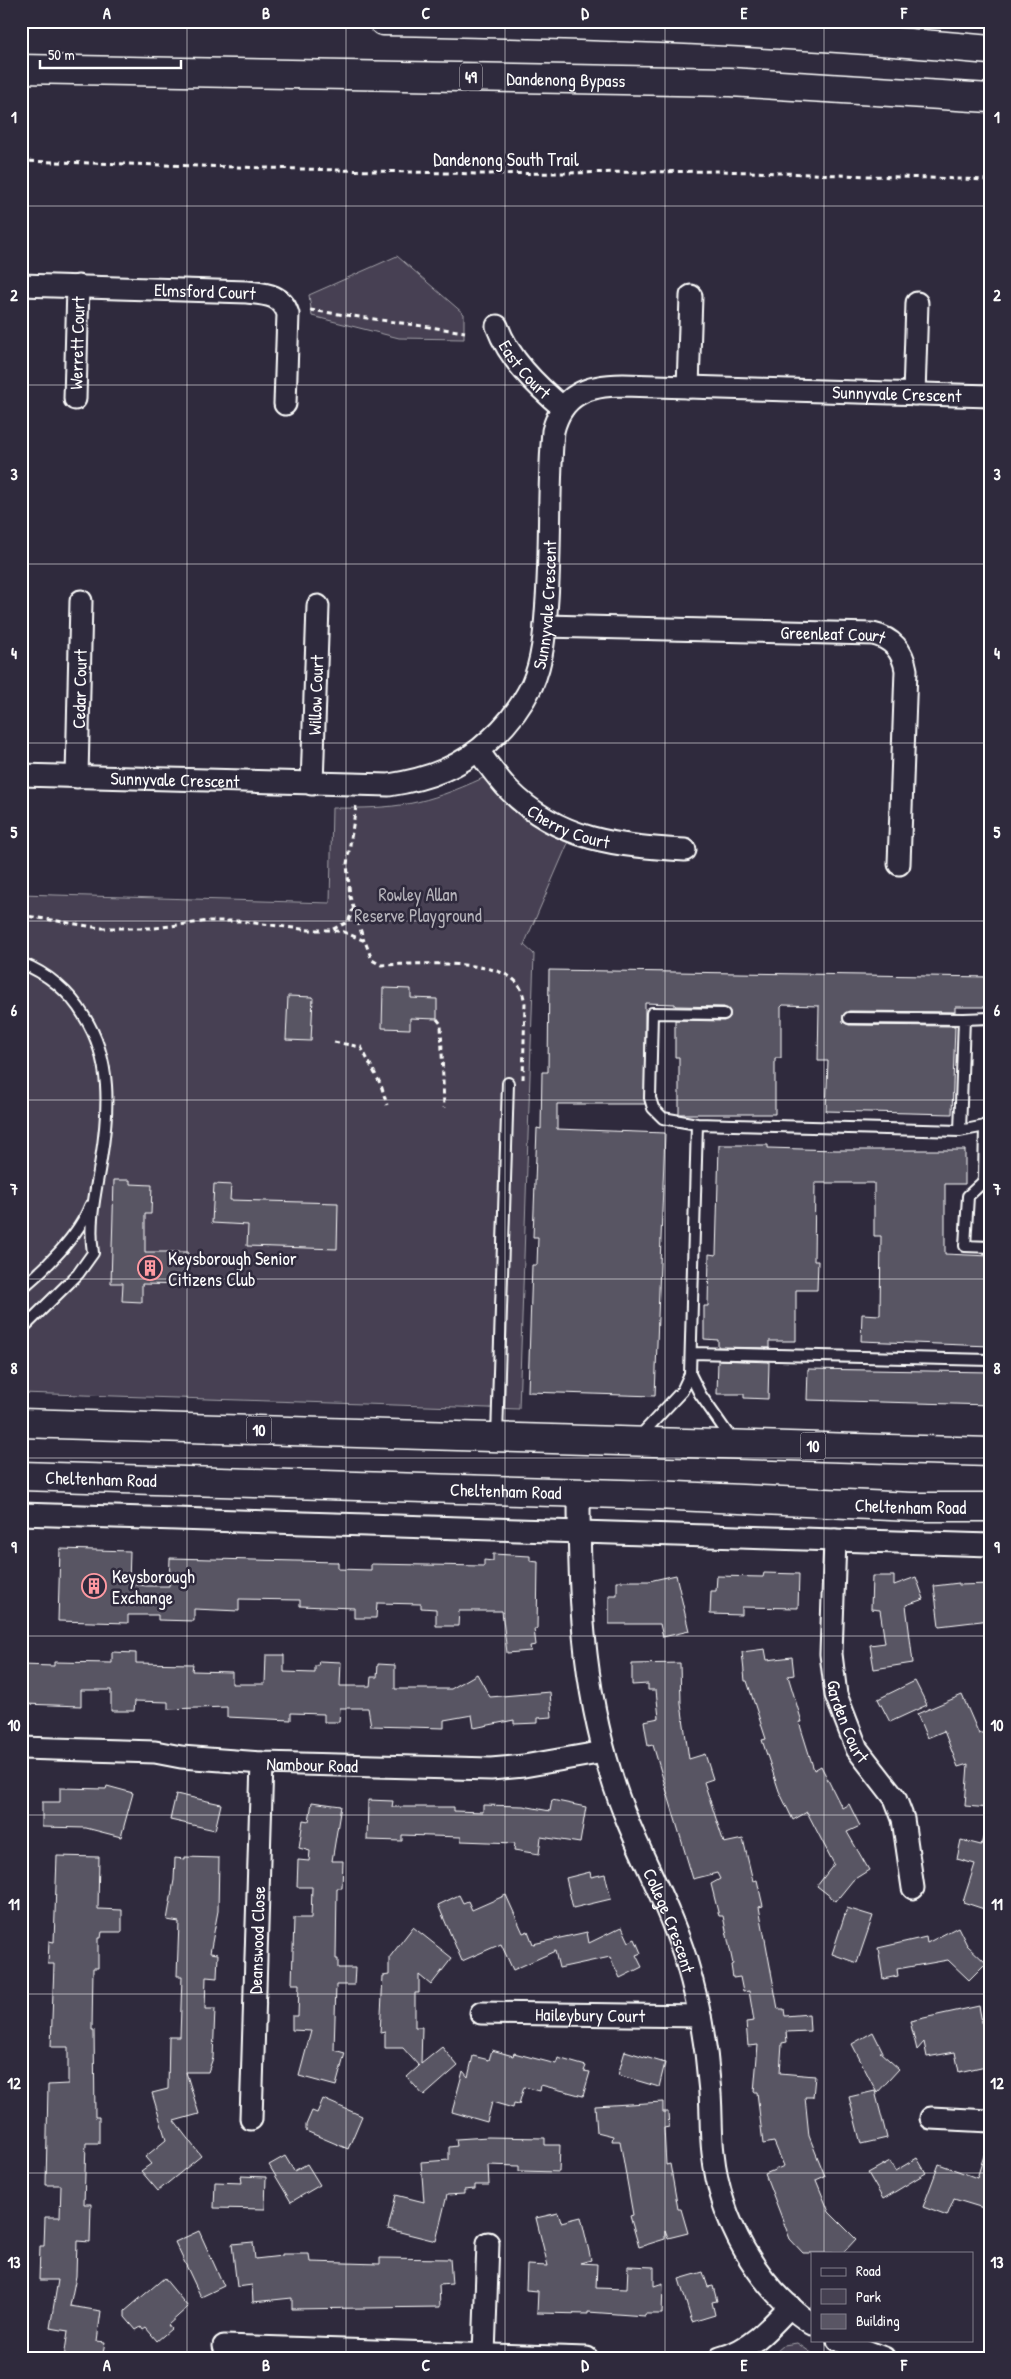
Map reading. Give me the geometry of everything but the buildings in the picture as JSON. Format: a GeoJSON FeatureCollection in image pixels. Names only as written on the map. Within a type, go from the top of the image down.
{"type":"FeatureCollection","features":[{"type":"Feature","properties":{"kind":"main road"},"geometry":{"type":"LineString","coordinates":[[383,21],[617,27],[932,44],[990,50]]}},
{"type":"Feature","properties":{"kind":"main road"},"geometry":{"type":"LineString","coordinates":[[932,44],[990,36]]}},
{"type":"Feature","properties":{"kind":"main road","name":"Dandenong Bypass"},"geometry":{"type":"LineString","coordinates":[[21,69],[730,82],[990,98]]}},
{"type":"Feature","properties":{"kind":"main road","name":"10"},"geometry":{"type":"LineString","coordinates":[[21,1423],[990,1452]]}},
{"type":"Feature","properties":{"kind":"main road","name":"Cheltenham Road"},"geometry":{"type":"LineString","coordinates":[[21,1476],[912,1506],[990,1506]]}},
{"type":"Feature","properties":{"kind":"street","name":"Elmsford Court"},"geometry":{"type":"LineString","coordinates":[[21,285],[247,292],[276,297],[283,303],[288,314],[285,404]]}},
{"type":"Feature","properties":{"kind":"street","name":"Werrett Court"},"geometry":{"type":"LineString","coordinates":[[76,399],[78,286]]}},
{"type":"Feature","properties":{"kind":"street"},"geometry":{"type":"LineString","coordinates":[[688,387],[691,296]]}},
{"type":"Feature","properties":{"kind":"street"},"geometry":{"type":"LineString","coordinates":[[914,394],[917,304]]}},
{"type":"Feature","properties":{"kind":"street","name":"East Court"},"geometry":{"type":"LineString","coordinates":[[496,326],[506,347],[518,363],[563,408]]}},
{"type":"Feature","properties":{"kind":"street","name":"Sunnyvale Crescent"},"geometry":{"type":"LineString","coordinates":[[21,776],[389,785],[411,782],[457,765],[478,752],[513,716],[532,684],[538,668],[546,626],[552,447],[556,420],[563,408],[577,395],[600,385],[990,396]]}},
{"type":"Feature","properties":{"kind":"street","name":"Cedar Court"},"geometry":{"type":"LineString","coordinates":[[77,777],[81,601]]}},
{"type":"Feature","properties":{"kind":"street","name":"Willow Court"},"geometry":{"type":"LineString","coordinates":[[312,784],[318,606]]}},
{"type":"Feature","properties":{"kind":"street","name":"Greenleaf Court"},"geometry":{"type":"LineString","coordinates":[[546,626],[873,634],[888,640],[901,653],[906,670],[899,864]]}},
{"type":"Feature","properties":{"kind":"street","name":"Cherry Court"},"geometry":{"type":"LineString","coordinates":[[478,752],[508,790],[526,805],[549,820],[580,836],[632,847],[685,850]]}},
{"type":"Feature","properties":{"kind":"street","name":"College Crescent"},"geometry":{"type":"LineString","coordinates":[[579,1494],[583,1646],[595,1716],[619,1800],[686,1961],[700,2016],[710,2084],[713,2153],[725,2208],[737,2237],[768,2284],[811,2323]]}},
{"type":"Feature","properties":{"kind":"street","name":"Cheltenham Road"},"geometry":{"type":"LineString","coordinates":[[21,1514],[990,1545]]}},
{"type":"Feature","properties":{"kind":"street","name":"Garden Court"},"geometry":{"type":"LineString","coordinates":[[835,1540],[830,1654],[836,1696],[858,1749],[895,1798],[903,1820],[913,1888]]}},
{"type":"Feature","properties":{"kind":"street","name":"Nambour Road"},"geometry":{"type":"LineString","coordinates":[[21,1748],[155,1752],[181,1757],[262,1763],[491,1769],[524,1766],[604,1752]]}},
{"type":"Feature","properties":{"kind":"street","name":"Deanswood Close"},"geometry":{"type":"LineString","coordinates":[[251,2119],[262,1763]]}},
{"type":"Feature","properties":{"kind":"street","name":"Haileybury Court"},"geometry":{"type":"LineString","coordinates":[[481,2013],[700,2016]]}},
{"type":"Feature","properties":{"kind":"street"},"geometry":{"type":"LineString","coordinates":[[931,2118],[990,2121]]}},
{"type":"Feature","properties":{"kind":"street"},"geometry":{"type":"LineString","coordinates":[[484,2354],[488,2243]]}},
{"type":"Feature","properties":{"kind":"street"},"geometry":{"type":"LineString","coordinates":[[720,2358],[746,2348],[763,2334],[790,2306]]}},
{"type":"Feature","properties":{"kind":"street"},"geometry":{"type":"LineString","coordinates":[[843,2342],[884,2358]]}},
{"type":"Feature","properties":{"kind":"street"},"geometry":{"type":"LineString","coordinates":[[224,2346],[586,2358]]}},
{"type":"Feature","properties":{"kind":"lane"},"geometry":{"type":"LineString","coordinates":[[21,962],[52,980],[68,994],[92,1028],[101,1049],[108,1087],[103,1146],[94,1197],[90,1236],[93,1253],[78,1274],[21,1330]]}},
{"type":"Feature","properties":{"kind":"lane"},"geometry":{"type":"LineString","coordinates":[[724,1014],[652,1013],[651,1103],[663,1118],[697,1124],[960,1131],[987,1125],[984,1178],[982,1184],[968,1196],[965,1246],[990,1246]]}},
{"type":"Feature","properties":{"kind":"lane"},"geometry":{"type":"LineString","coordinates":[[849,1018],[964,1020],[990,1018]]}},
{"type":"Feature","properties":{"kind":"lane"},"geometry":{"type":"LineString","coordinates":[[960,1131],[964,1020]]}},
{"type":"Feature","properties":{"kind":"lane"},"geometry":{"type":"LineString","coordinates":[[497,1437],[508,1083]]}},
{"type":"Feature","properties":{"kind":"lane"},"geometry":{"type":"LineString","coordinates":[[637,1440],[682,1391],[690,1374],[697,1124]]}},
{"type":"Feature","properties":{"kind":"lane"},"geometry":{"type":"LineString","coordinates":[[21,1289],[44,1268],[81,1223],[94,1197]]}},
{"type":"Feature","properties":{"kind":"lane"},"geometry":{"type":"LineString","coordinates":[[691,1353],[990,1360]]}},
{"type":"Feature","properties":{"kind":"lane"},"geometry":{"type":"LineString","coordinates":[[690,1374],[700,1394],[719,1418],[734,1444]]}},
{"type":"Feature","properties":{"kind":"path","name":"Dandenong South Trail"},"geometry":{"type":"LineString","coordinates":[[21,161],[480,174],[720,171],[990,180]]}},
{"type":"Feature","properties":{"kind":"path"},"geometry":{"type":"LineString","coordinates":[[310,310],[465,332]]}},
{"type":"Feature","properties":{"kind":"path"},"geometry":{"type":"LineString","coordinates":[[356,806],[347,864],[353,908],[372,960],[381,965],[471,966],[493,970],[513,979],[520,986],[525,1003],[522,1088]]}},
{"type":"Feature","properties":{"kind":"path"},"geometry":{"type":"LineString","coordinates":[[331,930],[348,922],[353,908]]}},
{"type":"Feature","properties":{"kind":"path"},"geometry":{"type":"LineString","coordinates":[[21,915],[100,928],[155,928],[224,921],[309,930],[331,930],[344,932],[365,941]]}},
{"type":"Feature","properties":{"kind":"path"},"geometry":{"type":"LineString","coordinates":[[437,1019],[441,1024],[444,1108]]}},
{"type":"Feature","properties":{"kind":"path"},"geometry":{"type":"LineString","coordinates":[[334,1042],[361,1047],[381,1085],[387,1105]]}},
{"type":"Feature","properties":{"kind":"green space"},"geometry":{"type":"Polygon","coordinates":[[[397,256],[464,314],[464,339],[399,338],[312,316],[309,295],[397,256]]]}},
{"type":"Feature","properties":{"kind":"green space","name":"Rowley Allan Reserve Playground"},"geometry":{"type":"Polygon","coordinates":[[[483,778],[518,813],[568,843],[524,945],[534,954],[519,1409],[21,1393],[21,894],[330,903],[332,808],[375,808],[410,804],[444,794],[483,778]]]}},
{"type":"Feature","properties":{"kind":"green space"},"geometry":{"type":"Polygon","coordinates":[[[797,2343],[819,2358],[769,2358],[784,2345],[797,2343]]]}},
{"type":"Feature","properties":{"kind":"place","name":"Keysborough Senior Citizens Club"},"geometry":{"type":"Point","coordinates":[150,1268]}},
{"type":"Feature","properties":{"kind":"place","name":"Keysborough Exchange"},"geometry":{"type":"Point","coordinates":[94,1586]}}]}
